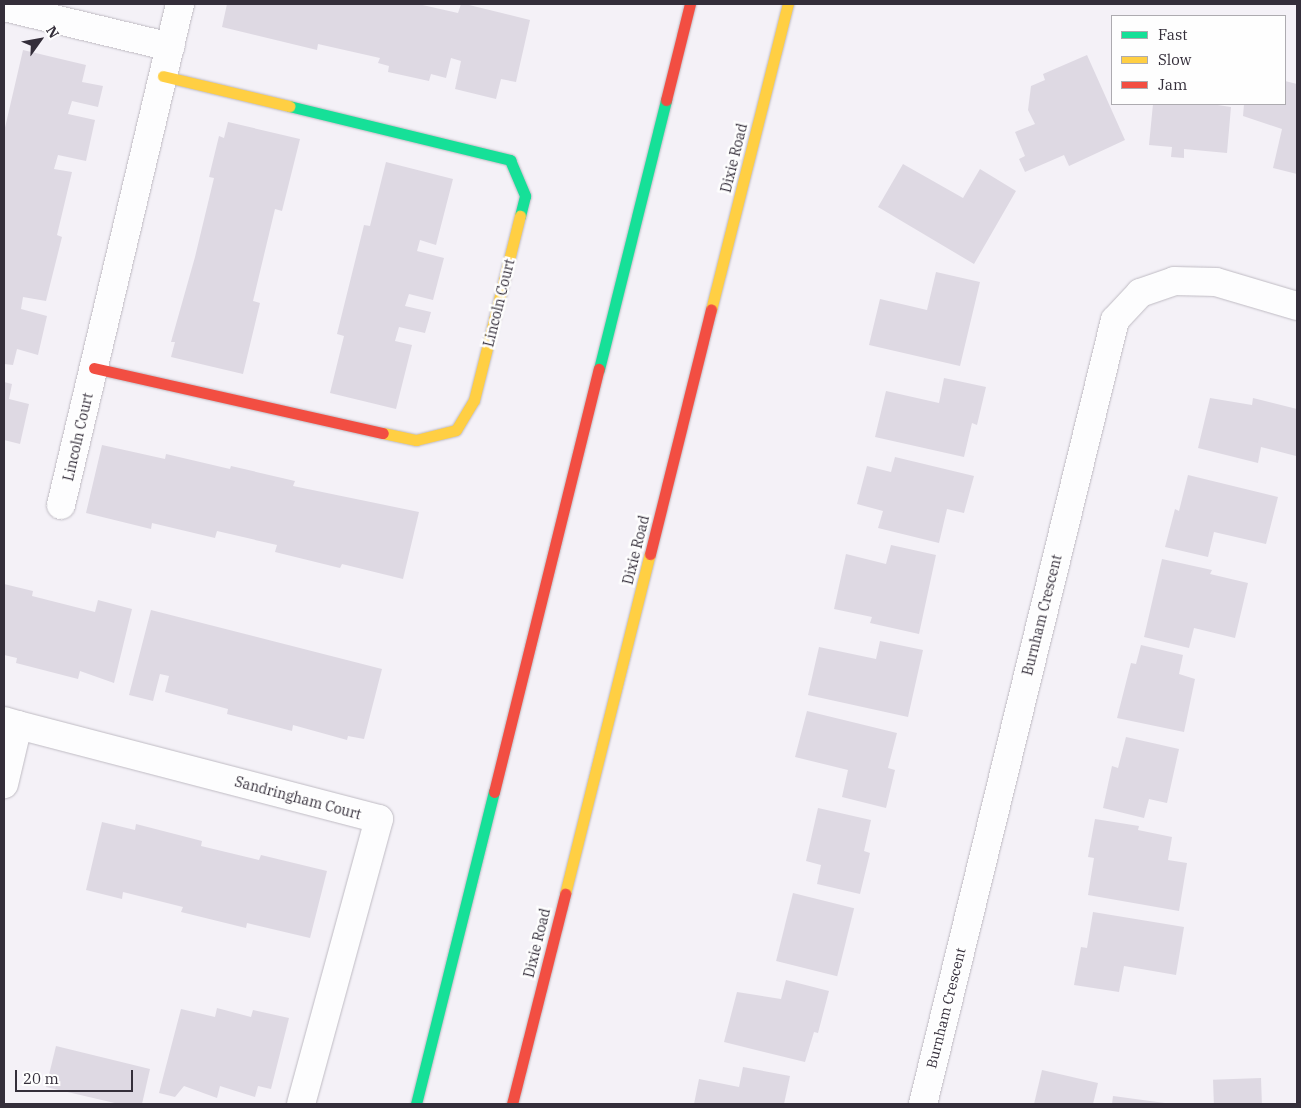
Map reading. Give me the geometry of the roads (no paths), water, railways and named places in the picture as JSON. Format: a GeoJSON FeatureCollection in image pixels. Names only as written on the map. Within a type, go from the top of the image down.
{"type":"FeatureCollection","features":[{"type":"Feature","properties":{"kind":"main road"},"geometry":{"type":"LineString","coordinates":[[416,1104],[690,4]]}},
{"type":"Feature","properties":{"kind":"main road","name":"Dixie Road"},"geometry":{"type":"LineString","coordinates":[[512,1104],[788,4]]}},
{"type":"Feature","properties":{"kind":"main road","name":"Lincoln Court"},"geometry":{"type":"LineString","coordinates":[[94,368],[416,440],[456,430],[474,400],[525,196],[510,160],[163,76]]}},
{"type":"Feature","properties":{"kind":"street","name":"Lincoln Court"},"geometry":{"type":"LineString","coordinates":[[61,505],[180,4]]}},
{"type":"Feature","properties":{"kind":"street"},"geometry":{"type":"LineString","coordinates":[[4,7],[170,47]]}},
{"type":"Feature","properties":{"kind":"street","name":"Burnham Crescent"},"geometry":{"type":"LineString","coordinates":[[922,1104],[1115,320],[1140,293],[1174,281],[1216,282],[1297,306]]}},
{"type":"Feature","properties":{"kind":"street","name":"Sandringham Court"},"geometry":{"type":"LineString","coordinates":[[4,784],[11,723],[378,819],[301,1104]]}}]}
